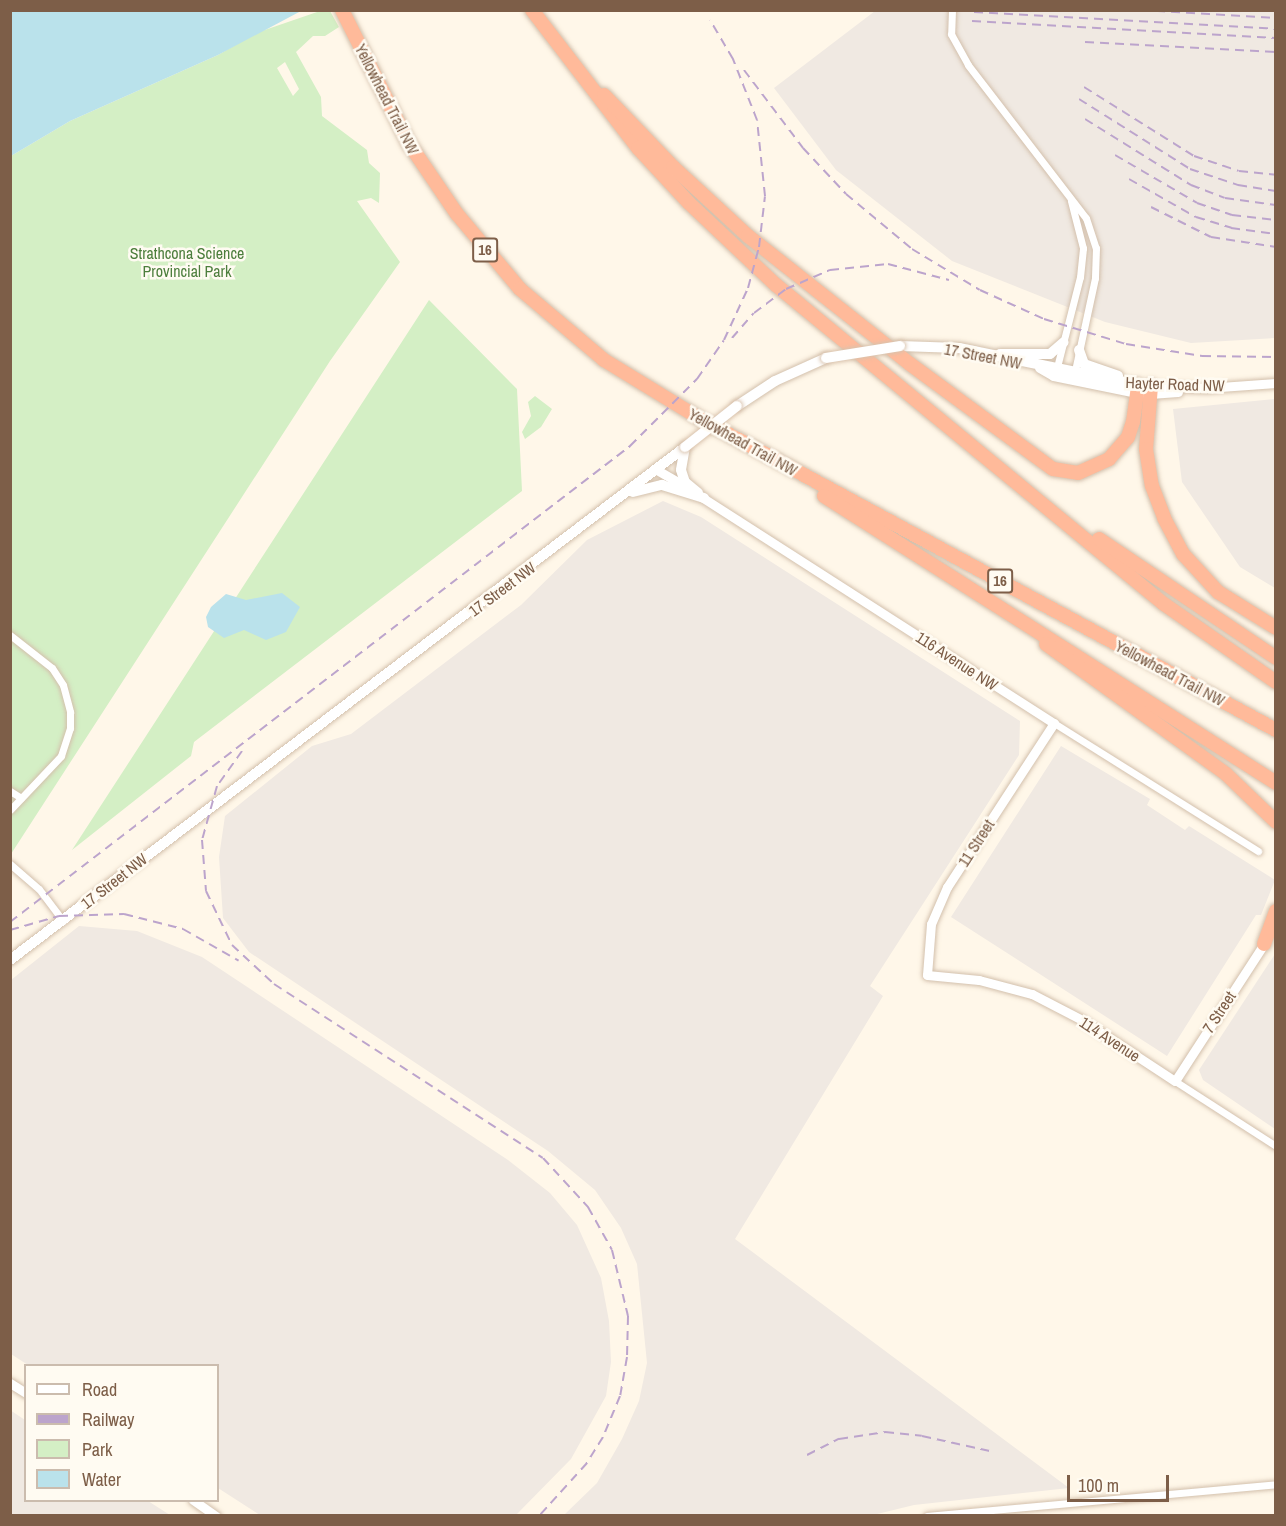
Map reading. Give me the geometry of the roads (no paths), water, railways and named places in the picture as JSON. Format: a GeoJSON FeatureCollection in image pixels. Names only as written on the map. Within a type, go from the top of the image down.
{"type":"FeatureCollection","features":[{"type":"Feature","properties":{"kind":"highway","name":"Yellowhead Trail NW"},"geometry":{"type":"LineString","coordinates":[[342,10],[363,54],[433,181],[473,236],[520,289],[604,360],[726,433],[1275,729]]}},
{"type":"Feature","properties":{"kind":"highway"},"geometry":{"type":"LineString","coordinates":[[532,10],[638,148],[718,232],[797,303],[1164,604],[1275,682]]}},
{"type":"Feature","properties":{"kind":"highway"},"geometry":{"type":"LineString","coordinates":[[566,57],[673,167],[748,236],[910,364],[1053,468],[1078,473],[1109,459],[1128,437],[1141,389]]}},
{"type":"Feature","properties":{"kind":"highway"},"geometry":{"type":"LineString","coordinates":[[1141,389],[1149,470],[1172,534],[1197,572],[1218,592],[1275,628]]}},
{"type":"Feature","properties":{"kind":"highway"},"geometry":{"type":"LineString","coordinates":[[726,433],[984,594],[1275,783]]}},
{"type":"Feature","properties":{"kind":"highway"},"geometry":{"type":"LineString","coordinates":[[969,444],[1178,596],[1275,658]]}},
{"type":"Feature","properties":{"kind":"highway"},"geometry":{"type":"LineString","coordinates":[[984,594],[1018,624],[1226,774],[1275,822]]}},
{"type":"Feature","properties":{"kind":"highway"},"geometry":{"type":"LineString","coordinates":[[1264,944],[1275,911]]}},
{"type":"Feature","properties":{"kind":"highway"},"geometry":{"type":"LineString","coordinates":[[1264,944],[1275,927]]}},
{"type":"Feature","properties":{"kind":"main road"},"geometry":{"type":"LineString","coordinates":[[984,354],[1050,354],[1064,342]]}},
{"type":"Feature","properties":{"kind":"main road","name":"17 Street NW"},"geometry":{"type":"LineString","coordinates":[[10,960],[623,496],[737,406],[775,381],[826,358],[900,346],[958,348],[1073,377],[1141,389]]}},
{"type":"Feature","properties":{"kind":"main road"},"geometry":{"type":"LineString","coordinates":[[1079,350],[1084,364],[1141,389]]}},
{"type":"Feature","properties":{"kind":"main road"},"geometry":{"type":"LineString","coordinates":[[686,447],[681,458],[685,482],[704,498]]}},
{"type":"Feature","properties":{"kind":"main road"},"geometry":{"type":"LineString","coordinates":[[623,496],[662,485],[704,498]]}},
{"type":"Feature","properties":{"kind":"street"},"geometry":{"type":"LineString","coordinates":[[952,10],[951,34],[968,64],[1086,218],[1096,248],[1095,278],[1073,377]]}},
{"type":"Feature","properties":{"kind":"street"},"geometry":{"type":"LineString","coordinates":[[1056,372],[1080,277],[1083,248],[1069,196]]}},
{"type":"Feature","properties":{"kind":"street","name":"Hayter Road NW"},"geometry":{"type":"LineString","coordinates":[[1141,389],[1275,383]]}},
{"type":"Feature","properties":{"kind":"street","name":"116 Avenue NW"},"geometry":{"type":"LineString","coordinates":[[657,470],[1258,852]]}},
{"type":"Feature","properties":{"kind":"street"},"geometry":{"type":"LineString","coordinates":[[10,635],[52,669],[63,685],[70,712],[70,728],[61,756],[10,810]]}},
{"type":"Feature","properties":{"kind":"street","name":"11 Street"},"geometry":{"type":"LineString","coordinates":[[927,975],[931,924],[947,887],[1054,723]]}},
{"type":"Feature","properties":{"kind":"street"},"geometry":{"type":"LineString","coordinates":[[10,791],[21,798]]}},
{"type":"Feature","properties":{"kind":"street"},"geometry":{"type":"LineString","coordinates":[[10,864],[39,889],[63,921]]}},
{"type":"Feature","properties":{"kind":"street","name":"7 Street"},"geometry":{"type":"LineString","coordinates":[[1175,1081],[1264,944]]}},
{"type":"Feature","properties":{"kind":"street","name":"114 Avenue"},"geometry":{"type":"LineString","coordinates":[[927,975],[978,980],[1032,994],[1082,1020],[1275,1146]]}},
{"type":"Feature","properties":{"kind":"street"},"geometry":{"type":"LineString","coordinates":[[10,1383],[24,1392]]}},
{"type":"Feature","properties":{"kind":"street"},"geometry":{"type":"LineString","coordinates":[[927,1515],[1275,1484]]}},
{"type":"Feature","properties":{"kind":"street"},"geometry":{"type":"LineString","coordinates":[[196,1502],[216,1515]]}},
{"type":"Feature","properties":{"kind":"water"},"geometry":{"type":"Polygon","coordinates":[[[10,11],[301,11],[218,55],[70,121],[11,156],[10,11]]]}},
{"type":"Feature","properties":{"kind":"water"},"geometry":{"type":"Polygon","coordinates":[[[282,593],[300,607],[286,632],[266,640],[244,630],[224,638],[208,627],[206,617],[211,607],[226,594],[246,600],[282,593]]]}},
{"type":"Feature","properties":{"kind":"railway"},"geometry":{"type":"LineString","coordinates":[[1141,10],[1276,18]]}},
{"type":"Feature","properties":{"kind":"railway"},"geometry":{"type":"LineString","coordinates":[[974,12],[1276,29]]}},
{"type":"Feature","properties":{"kind":"railway"},"geometry":{"type":"LineString","coordinates":[[10,922],[630,446],[697,379],[724,340],[748,288],[759,247],[765,196],[757,120],[733,59],[710,20]]}},
{"type":"Feature","properties":{"kind":"railway"},"geometry":{"type":"LineString","coordinates":[[972,21],[1276,38]]}},
{"type":"Feature","properties":{"kind":"railway"},"geometry":{"type":"LineString","coordinates":[[1085,42],[1276,52]]}},
{"type":"Feature","properties":{"kind":"railway"},"geometry":{"type":"LineString","coordinates":[[744,70],[803,148],[846,194],[912,249],[980,290],[1044,319],[1126,344],[1202,356],[1276,357]]}},
{"type":"Feature","properties":{"kind":"railway"},"geometry":{"type":"LineString","coordinates":[[1084,87],[1194,156],[1239,171],[1276,175]]}},
{"type":"Feature","properties":{"kind":"railway"},"geometry":{"type":"LineString","coordinates":[[1079,99],[1190,169],[1238,185],[1276,191]]}},
{"type":"Feature","properties":{"kind":"railway"},"geometry":{"type":"LineString","coordinates":[[1085,119],[1191,185],[1225,198],[1276,205]]}},
{"type":"Feature","properties":{"kind":"railway"},"geometry":{"type":"LineString","coordinates":[[1115,155],[1197,203],[1232,215],[1276,220]]}},
{"type":"Feature","properties":{"kind":"railway"},"geometry":{"type":"LineString","coordinates":[[1129,179],[1196,217],[1231,228],[1276,234]]}},
{"type":"Feature","properties":{"kind":"railway"},"geometry":{"type":"LineString","coordinates":[[1151,207],[1211,237],[1276,247]]}},
{"type":"Feature","properties":{"kind":"railway"},"geometry":{"type":"LineString","coordinates":[[732,338],[754,313],[786,289],[830,270],[888,264],[949,280]]}},
{"type":"Feature","properties":{"kind":"railway"},"geometry":{"type":"LineString","coordinates":[[242,751],[217,786],[202,840],[206,891],[232,945],[274,984],[543,1158],[588,1207],[612,1250],[628,1316],[627,1357],[620,1396],[603,1437],[587,1463],[539,1516]]}},
{"type":"Feature","properties":{"kind":"railway"},"geometry":{"type":"LineString","coordinates":[[10,930],[59,916],[124,914],[183,929],[239,961]]}},
{"type":"Feature","properties":{"kind":"railway"},"geometry":{"type":"LineString","coordinates":[[807,1455],[839,1439],[885,1432],[922,1436],[994,1452]]}},
{"type":"Feature","properties":{"kind":"park label","name":"Strathcona Science Provincial Park"},"geometry":{"type":"Point","coordinates":[187,262]}}]}
